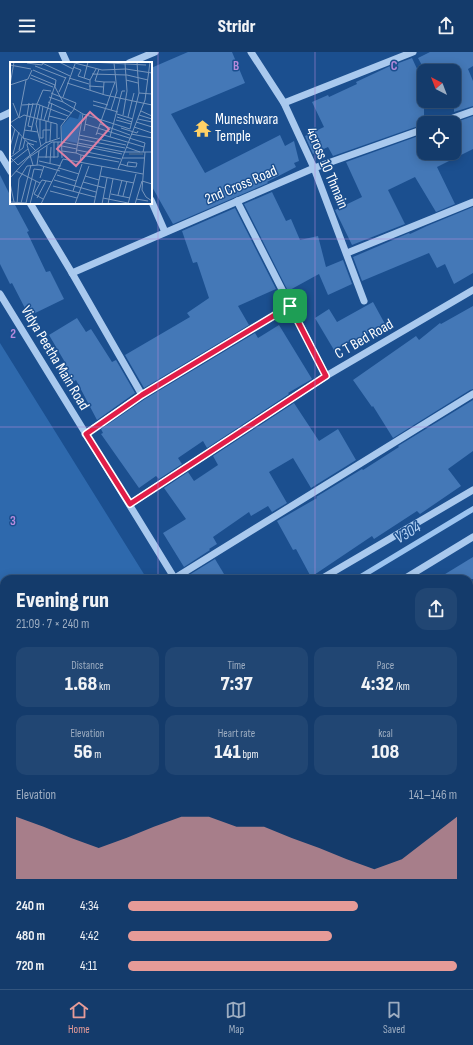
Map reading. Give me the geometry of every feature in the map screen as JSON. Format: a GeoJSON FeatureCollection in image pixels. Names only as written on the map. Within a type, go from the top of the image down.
{"type":"FeatureCollection","features":[{"type":"Feature","properties":{"kind":"street"},"geometry":{"type":"LineString","coordinates":[[62,52],[67,62]]}},
{"type":"Feature","properties":{"kind":"street"},"geometry":{"type":"LineString","coordinates":[[130,62],[140,55],[155,52]]}},
{"type":"Feature","properties":{"kind":"street","name":"4cross 10 Thmain"},"geometry":{"type":"LineString","coordinates":[[251,52],[284,103],[314,168],[364,301]]}},
{"type":"Feature","properties":{"kind":"street"},"geometry":{"type":"LineString","coordinates":[[284,103],[413,52]]}},
{"type":"Feature","properties":{"kind":"street"},"geometry":{"type":"LineString","coordinates":[[459,116],[473,111]]}},
{"type":"Feature","properties":{"kind":"street"},"geometry":{"type":"LineString","coordinates":[[0,117],[10,112]]}},
{"type":"Feature","properties":{"kind":"street","name":"2nd Cross Road"},"geometry":{"type":"LineString","coordinates":[[72,273],[314,168],[417,131]]}},
{"type":"Feature","properties":{"kind":"street"},"geometry":{"type":"LineString","coordinates":[[0,154],[10,170]]}},
{"type":"Feature","properties":{"kind":"street"},"geometry":{"type":"LineString","coordinates":[[237,201],[326,376]]}},
{"type":"Feature","properties":{"kind":"street"},"geometry":{"type":"LineString","coordinates":[[152,202],[166,232]]}},
{"type":"Feature","properties":{"kind":"street"},"geometry":{"type":"LineString","coordinates":[[347,253],[473,202]]}},
{"type":"Feature","properties":{"kind":"street"},"geometry":{"type":"LineString","coordinates":[[31,204],[142,395]]}},
{"type":"Feature","properties":{"kind":"street","name":"C T Bed Road"},"geometry":{"type":"LineString","coordinates":[[130,504],[326,376],[473,290]]}},
{"type":"Feature","properties":{"kind":"street","name":"Vidya Peetha Main Road"},"geometry":{"type":"LineString","coordinates":[[0,294],[173,575]]}},
{"type":"Feature","properties":{"kind":"street"},"geometry":{"type":"LineString","coordinates":[[86,434],[142,395],[290,306]]}},
{"type":"Feature","properties":{"kind":"street"},"geometry":{"type":"LineString","coordinates":[[181,575],[473,394]]}},
{"type":"Feature","properties":{"kind":"street"},"geometry":{"type":"LineString","coordinates":[[329,575],[473,490]]}},
{"type":"Feature","properties":{"kind":"street"},"geometry":{"type":"LineString","coordinates":[[410,575],[473,536]]}},
{"type":"Feature","properties":{"kind":"shaded area"},"geometry":{"type":"Polygon","coordinates":[[[0,343],[145,575],[0,575],[0,343]]]}},
{"type":"Feature","properties":{"kind":"building"},"geometry":{"type":"Polygon","coordinates":[[[188,52],[232,52],[245,83],[171,114],[205,173],[280,135],[285,146],[294,141],[299,161],[294,163],[296,167],[267,182],[268,183],[173,224],[152,187],[152,68],[188,52]]]}},
{"type":"Feature","properties":{"kind":"building"},"geometry":{"type":"Polygon","coordinates":[[[430,52],[473,52],[473,66],[468,69],[473,81],[473,106],[454,112],[454,108],[461,108],[461,64],[421,64],[418,58],[430,52]]]}},
{"type":"Feature","properties":{"kind":"building"},"geometry":{"type":"Polygon","coordinates":[[[412,58],[417,69],[417,108],[424,108],[424,116],[417,116],[417,126],[333,156],[328,147],[313,154],[305,136],[324,127],[312,102],[328,95],[329,97],[388,67],[412,58]]]}},
{"type":"Feature","properties":{"kind":"building"},"geometry":{"type":"Polygon","coordinates":[[[473,116],[473,149],[461,155],[461,120],[473,116]]]}},
{"type":"Feature","properties":{"kind":"building"},"geometry":{"type":"Polygon","coordinates":[[[417,137],[417,160],[451,160],[437,167],[455,204],[436,212],[415,177],[388,190],[405,224],[352,245],[335,210],[362,197],[346,162],[417,137]]]}},
{"type":"Feature","properties":{"kind":"building"},"geometry":{"type":"Polygon","coordinates":[[[0,175],[10,195],[10,204],[15,204],[29,231],[27,232],[46,272],[50,271],[64,299],[29,316],[12,283],[10,284],[0,264],[0,175]]]}},
{"type":"Feature","properties":{"kind":"building"},"geometry":{"type":"Polygon","coordinates":[[[272,192],[286,221],[291,219],[300,240],[318,236],[326,267],[343,260],[352,284],[328,295],[319,274],[288,291],[244,204],[272,192]]]}},
{"type":"Feature","properties":{"kind":"building"},"geometry":{"type":"Polygon","coordinates":[[[473,207],[473,273],[454,284],[445,264],[437,268],[429,253],[362,281],[353,257],[473,207]]]}},
{"type":"Feature","properties":{"kind":"building"},"geometry":{"type":"Polygon","coordinates":[[[235,208],[276,289],[238,306],[249,325],[144,388],[125,355],[190,317],[187,313],[209,298],[197,262],[193,263],[182,231],[235,208]]]}},
{"type":"Feature","properties":{"kind":"building"},"geometry":{"type":"Polygon","coordinates":[[[373,302],[385,324],[334,350],[315,318],[329,309],[337,322],[373,302]]]}},
{"type":"Feature","properties":{"kind":"building"},"geometry":{"type":"Polygon","coordinates":[[[473,306],[473,389],[393,438],[373,406],[372,407],[353,380],[416,336],[419,340],[440,323],[441,324],[473,306]]]}},
{"type":"Feature","properties":{"kind":"building"},"geometry":{"type":"Polygon","coordinates":[[[77,318],[86,332],[91,329],[112,362],[116,360],[135,393],[97,420],[76,380],[73,382],[63,366],[66,364],[49,335],[77,318]]]}},
{"type":"Feature","properties":{"kind":"building"},"geometry":{"type":"Polygon","coordinates":[[[279,325],[312,379],[288,393],[289,394],[207,448],[203,441],[178,458],[182,464],[159,479],[156,476],[139,488],[101,434],[103,433],[101,429],[145,399],[255,333],[258,338],[279,325]]]}},
{"type":"Feature","properties":{"kind":"building"},"geometry":{"type":"Polygon","coordinates":[[[473,400],[473,451],[448,469],[461,486],[420,514],[417,511],[374,539],[372,536],[314,575],[310,575],[296,549],[293,550],[277,521],[317,498],[316,497],[362,469],[363,470],[399,447],[398,446],[473,400]]]}},
{"type":"Feature","properties":{"kind":"building"},"geometry":{"type":"Polygon","coordinates":[[[294,403],[319,441],[338,429],[356,460],[311,488],[293,458],[269,472],[287,503],[272,512],[268,506],[251,516],[249,512],[213,537],[217,544],[184,567],[163,533],[186,519],[164,488],[188,472],[194,481],[218,465],[213,456],[294,403]]]}},
{"type":"Feature","properties":{"kind":"building"},"geometry":{"type":"Polygon","coordinates":[[[473,557],[473,575],[444,575],[473,557]]]}},
{"type":"Feature","properties":{"kind":"building"},"geometry":{"type":"Polygon","coordinates":[[[215,559],[225,575],[189,575],[215,559]]]}},
{"type":"Feature","properties":{"kind":"waterway","name":"V304"},"geometry":{"type":"LineString","coordinates":[[364,575],[473,509]]}},
{"type":"Feature","properties":{"kind":"place","name":"Muneshwara Temple"},"geometry":{"type":"Point","coordinates":[202,128]}},
{"type":"Feature","properties":{"kind":"route"},"geometry":{"type":"LineString","coordinates":[[290,306],[326,376],[130,504],[86,434],[142,395],[290,306]]}}]}
